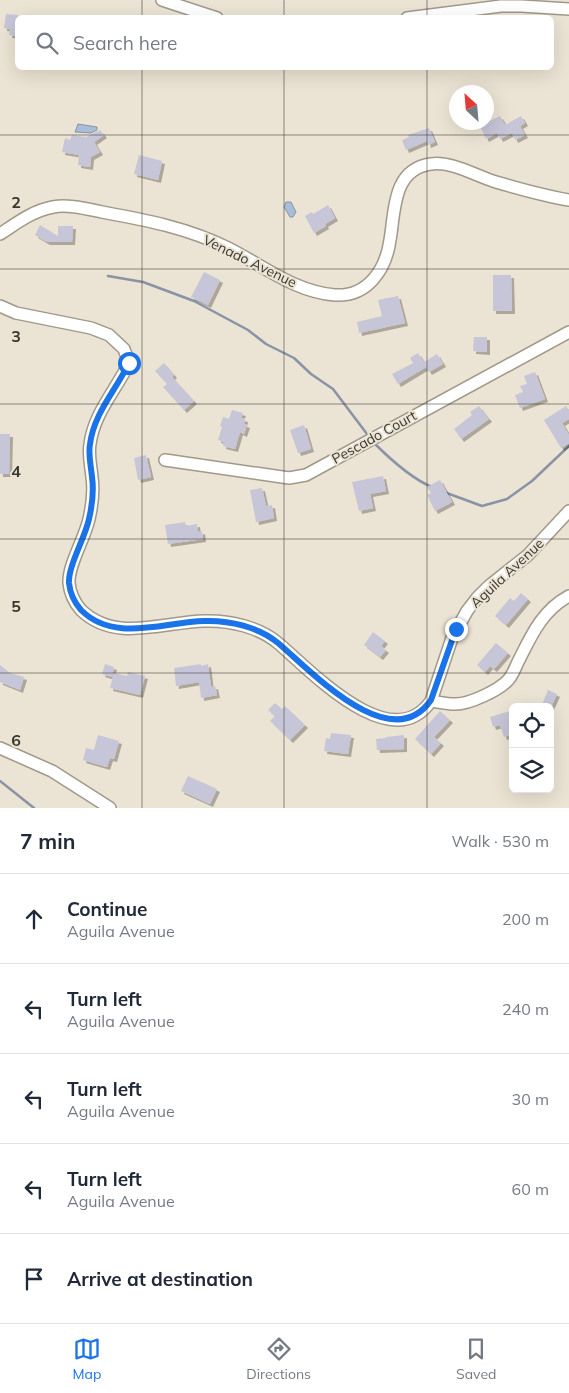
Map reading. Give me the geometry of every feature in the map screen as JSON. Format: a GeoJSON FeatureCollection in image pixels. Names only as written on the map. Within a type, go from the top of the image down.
{"type":"FeatureCollection","features":[{"type":"Feature","properties":{"kind":"street"},"geometry":{"type":"LineString","coordinates":[[162,0],[208,15]]}},
{"type":"Feature","properties":{"kind":"street"},"geometry":{"type":"LineString","coordinates":[[430,15],[501,6],[569,9]]}},
{"type":"Feature","properties":{"kind":"street","name":"Venado Avenue"},"geometry":{"type":"LineString","coordinates":[[0,234],[26,216],[56,206],[157,222],[182,229],[230,249],[289,281],[332,295],[340,295],[360,290],[374,280],[379,273],[383,266],[390,240],[394,206],[400,186],[410,174],[423,166],[447,165],[496,182],[569,200]]}},
{"type":"Feature","properties":{"kind":"street"},"geometry":{"type":"LineString","coordinates":[[0,306],[16,313],[91,328],[109,335],[124,350],[129,363],[118,384],[100,410],[90,444],[92,504],[83,540],[69,571],[71,594],[76,604],[92,618],[117,628],[204,621],[227,623],[257,630],[278,644],[307,670],[359,709],[382,718],[407,718],[426,708],[431,700],[455,704],[463,703],[483,696],[502,686],[509,678],[539,622],[552,608],[569,596]]}},
{"type":"Feature","properties":{"kind":"street","name":"Pescado Court"},"geometry":{"type":"LineString","coordinates":[[165,460],[289,478],[306,475],[569,332]]}},
{"type":"Feature","properties":{"kind":"street","name":"Aguila Avenue"},"geometry":{"type":"LineString","coordinates":[[431,700],[452,638],[467,611],[489,586],[528,555],[569,511]]}},
{"type":"Feature","properties":{"kind":"street"},"geometry":{"type":"LineString","coordinates":[[0,748],[52,771],[110,808]]}},
{"type":"Feature","properties":{"kind":"water"},"geometry":{"type":"Polygon","coordinates":[[[78,124],[97,127],[97,130],[91,133],[75,132],[78,124]]]}},
{"type":"Feature","properties":{"kind":"water"},"geometry":{"type":"Polygon","coordinates":[[[286,202],[291,202],[296,212],[293,217],[290,217],[284,207],[286,202]]]}},
{"type":"Feature","properties":{"kind":"building"},"geometry":{"type":"Polygon","coordinates":[[[6,14],[18,15],[15,15],[15,36],[9,35],[10,29],[4,28],[6,14]]]}},
{"type":"Feature","properties":{"kind":"building"},"geometry":{"type":"Polygon","coordinates":[[[500,116],[505,125],[521,116],[525,123],[520,126],[525,135],[515,140],[512,133],[500,139],[497,133],[486,139],[482,130],[494,130],[494,119],[500,116]]]}},
{"type":"Feature","properties":{"kind":"building"},"geometry":{"type":"Polygon","coordinates":[[[429,128],[435,142],[428,145],[427,141],[406,150],[402,140],[409,137],[408,135],[429,128]]]}},
{"type":"Feature","properties":{"kind":"building"},"geometry":{"type":"Polygon","coordinates":[[[100,130],[104,135],[94,142],[100,152],[91,157],[90,167],[78,165],[79,155],[62,152],[65,138],[70,140],[72,135],[86,137],[100,130]]]}},
{"type":"Feature","properties":{"kind":"building"},"geometry":{"type":"Polygon","coordinates":[[[139,155],[162,161],[158,180],[134,174],[139,155]]]}},
{"type":"Feature","properties":{"kind":"building"},"geometry":{"type":"Polygon","coordinates":[[[328,205],[335,218],[314,233],[305,216],[312,212],[313,214],[328,205]]]}},
{"type":"Feature","properties":{"kind":"building"},"geometry":{"type":"Polygon","coordinates":[[[40,225],[58,236],[58,226],[73,226],[72,242],[47,242],[35,235],[40,225]]]}},
{"type":"Feature","properties":{"kind":"building"},"geometry":{"type":"Polygon","coordinates":[[[204,272],[220,280],[208,305],[191,297],[204,272]]]}},
{"type":"Feature","properties":{"kind":"building"},"geometry":{"type":"Polygon","coordinates":[[[493,275],[511,275],[512,311],[493,311],[493,275]]]}},
{"type":"Feature","properties":{"kind":"building"},"geometry":{"type":"Polygon","coordinates":[[[398,296],[405,323],[359,333],[357,322],[382,316],[378,300],[398,296]]]}},
{"type":"Feature","properties":{"kind":"building"},"geometry":{"type":"Polygon","coordinates":[[[474,337],[487,337],[487,352],[473,351],[474,337]]]}},
{"type":"Feature","properties":{"kind":"building"},"geometry":{"type":"Polygon","coordinates":[[[418,353],[424,362],[437,354],[443,364],[429,372],[426,367],[398,384],[392,374],[413,363],[410,358],[418,353]]]}},
{"type":"Feature","properties":{"kind":"building"},"geometry":{"type":"Polygon","coordinates":[[[164,363],[174,375],[172,377],[194,401],[184,410],[163,387],[167,384],[155,371],[164,363]]]}},
{"type":"Feature","properties":{"kind":"building"},"geometry":{"type":"Polygon","coordinates":[[[535,372],[545,399],[520,408],[515,395],[523,392],[520,386],[527,384],[524,376],[535,372]]]}},
{"type":"Feature","properties":{"kind":"building"},"geometry":{"type":"Polygon","coordinates":[[[479,406],[489,419],[461,439],[454,429],[472,415],[470,412],[479,406]]]}},
{"type":"Feature","properties":{"kind":"building"},"geometry":{"type":"Polygon","coordinates":[[[566,406],[569,410],[569,419],[562,423],[569,435],[569,443],[561,448],[544,420],[566,406]]]}},
{"type":"Feature","properties":{"kind":"building"},"geometry":{"type":"Polygon","coordinates":[[[232,410],[243,413],[241,418],[245,419],[244,424],[247,425],[244,434],[240,432],[235,449],[223,446],[224,442],[218,440],[223,417],[229,419],[232,410]]]}},
{"type":"Feature","properties":{"kind":"building"},"geometry":{"type":"Polygon","coordinates":[[[304,425],[311,449],[298,453],[290,430],[304,425]]]}},
{"type":"Feature","properties":{"kind":"building"},"geometry":{"type":"Polygon","coordinates":[[[0,434],[10,434],[9,474],[0,474],[0,434]]]}},
{"type":"Feature","properties":{"kind":"building"},"geometry":{"type":"Polygon","coordinates":[[[146,455],[151,477],[138,480],[134,458],[146,455]]]}},
{"type":"Feature","properties":{"kind":"building"},"geometry":{"type":"Polygon","coordinates":[[[383,476],[386,491],[370,494],[373,508],[359,511],[352,482],[383,476]]]}},
{"type":"Feature","properties":{"kind":"building"},"geometry":{"type":"Polygon","coordinates":[[[440,480],[452,502],[435,511],[427,495],[431,493],[427,487],[440,480]]]}},
{"type":"Feature","properties":{"kind":"building"},"geometry":{"type":"Polygon","coordinates":[[[262,488],[266,506],[272,505],[274,518],[256,522],[250,490],[262,488]]]}},
{"type":"Feature","properties":{"kind":"building"},"geometry":{"type":"Polygon","coordinates":[[[185,522],[186,526],[197,524],[198,532],[202,531],[203,539],[168,544],[165,525],[185,522]]]}},
{"type":"Feature","properties":{"kind":"building"},"geometry":{"type":"Polygon","coordinates":[[[521,593],[528,599],[506,625],[495,616],[510,598],[514,601],[521,593]]]}},
{"type":"Feature","properties":{"kind":"building"},"geometry":{"type":"Polygon","coordinates":[[[373,632],[385,641],[381,646],[386,650],[380,657],[364,645],[373,632]]]}},
{"type":"Feature","properties":{"kind":"building"},"geometry":{"type":"Polygon","coordinates":[[[496,643],[508,653],[494,669],[490,666],[485,672],[477,665],[496,643]]]}},
{"type":"Feature","properties":{"kind":"building"},"geometry":{"type":"Polygon","coordinates":[[[105,664],[114,667],[112,677],[102,674],[105,664]]]}},
{"type":"Feature","properties":{"kind":"building"},"geometry":{"type":"Polygon","coordinates":[[[201,664],[201,666],[208,664],[211,687],[215,686],[217,695],[201,698],[199,682],[176,686],[174,668],[201,664]]]}},
{"type":"Feature","properties":{"kind":"building"},"geometry":{"type":"Polygon","coordinates":[[[0,665],[10,673],[24,677],[20,690],[0,682],[0,665]]]}},
{"type":"Feature","properties":{"kind":"building"},"geometry":{"type":"Polygon","coordinates":[[[128,672],[145,676],[140,695],[110,688],[114,673],[127,676],[128,672]]]}},
{"type":"Feature","properties":{"kind":"building"},"geometry":{"type":"Polygon","coordinates":[[[548,690],[557,694],[553,703],[543,703],[548,690]]]}},
{"type":"Feature","properties":{"kind":"building"},"geometry":{"type":"Polygon","coordinates":[[[275,703],[282,709],[285,706],[305,725],[290,740],[270,721],[275,716],[268,710],[275,703]]]}},
{"type":"Feature","properties":{"kind":"building"},"geometry":{"type":"Polygon","coordinates":[[[440,711],[450,720],[434,737],[441,743],[431,754],[415,739],[440,711]]]}},
{"type":"Feature","properties":{"kind":"building"},"geometry":{"type":"Polygon","coordinates":[[[509,711],[509,735],[504,737],[500,725],[493,727],[490,717],[509,711]]]}},
{"type":"Feature","properties":{"kind":"building"},"geometry":{"type":"Polygon","coordinates":[[[331,733],[351,735],[348,754],[324,751],[326,738],[330,739],[331,733]]]}},
{"type":"Feature","properties":{"kind":"building"},"geometry":{"type":"Polygon","coordinates":[[[98,735],[119,741],[114,759],[110,758],[107,767],[83,760],[86,748],[94,750],[98,735]]]}},
{"type":"Feature","properties":{"kind":"building"},"geometry":{"type":"Polygon","coordinates":[[[404,735],[404,749],[377,750],[376,739],[404,735]]]}},
{"type":"Feature","properties":{"kind":"building"},"geometry":{"type":"Polygon","coordinates":[[[188,776],[217,789],[210,804],[181,791],[188,776]]]}},
{"type":"Feature","properties":{"kind":"waterway"},"geometry":{"type":"LineString","coordinates":[[108,276],[143,282],[194,301],[248,330],[266,344],[294,358],[311,374],[333,389],[370,438]]}},
{"type":"Feature","properties":{"kind":"waterway"},"geometry":{"type":"LineString","coordinates":[[373,442],[393,461],[432,487]]}},
{"type":"Feature","properties":{"kind":"waterway"},"geometry":{"type":"LineString","coordinates":[[444,492],[482,506],[507,499],[532,481],[569,446]]}},
{"type":"Feature","properties":{"kind":"waterway"},"geometry":{"type":"LineString","coordinates":[[0,781],[34,808]]}},
{"type":"Feature","properties":{"kind":"route"},"geometry":{"type":"LineString","coordinates":[[129,363],[118,384],[100,410],[90,444],[92,504],[83,540],[69,571],[71,594],[76,604],[84,612],[104,624],[117,628],[128,629],[204,621],[220,622],[257,630],[269,636],[307,670],[359,709],[382,718],[390,719],[407,718],[426,708],[431,700],[456,629]]}}]}
